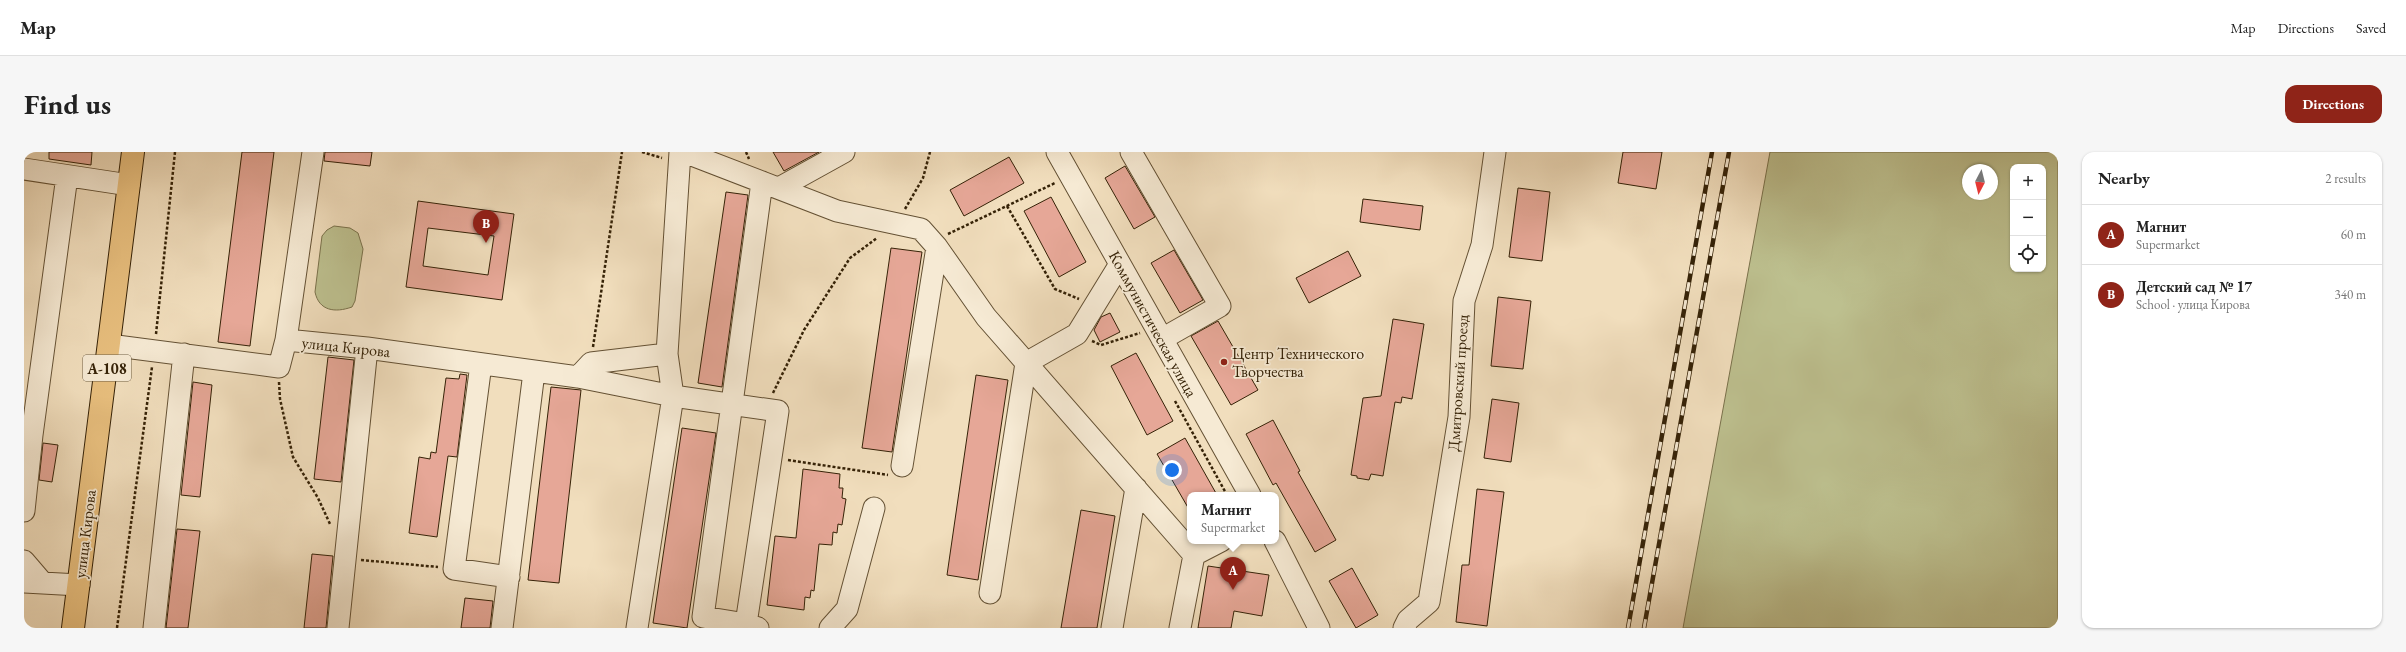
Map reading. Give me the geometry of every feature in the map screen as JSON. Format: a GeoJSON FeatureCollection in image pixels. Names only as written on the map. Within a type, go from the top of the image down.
{"type":"FeatureCollection","features":[{"type":"Feature","properties":{"kind":"highway","name":"улица Кирова"},"geometry":{"type":"LineString","coordinates":[[77,627],[79,585],[133,152]]}},
{"type":"Feature","properties":{"kind":"street"},"geometry":{"type":"LineString","coordinates":[[286,340],[313,152]]}},
{"type":"Feature","properties":{"kind":"street"},"geometry":{"type":"LineString","coordinates":[[636,628],[673,396],[667,354],[680,152]]}},
{"type":"Feature","properties":{"kind":"street"},"geometry":{"type":"LineString","coordinates":[[684,152],[837,211],[921,229],[935,244],[986,317],[1194,555]]}},
{"type":"Feature","properties":{"kind":"street"},"geometry":{"type":"LineString","coordinates":[[770,185],[844,152]]}},
{"type":"Feature","properties":{"kind":"street","name":"Коммунистическая улица"},"geometry":{"type":"LineString","coordinates":[[1057,152],[1248,492]]}},
{"type":"Feature","properties":{"kind":"street"},"geometry":{"type":"LineString","coordinates":[[1131,152],[1220,306],[1159,333]]}},
{"type":"Feature","properties":{"kind":"street","name":"Дмитровский проезд"},"geometry":{"type":"LineString","coordinates":[[1404,628],[1408,620],[1429,602],[1459,417],[1464,301],[1482,245],[1495,152]]}},
{"type":"Feature","properties":{"kind":"street"},"geometry":{"type":"LineString","coordinates":[[24,169],[129,185]]}},
{"type":"Feature","properties":{"kind":"street"},"geometry":{"type":"LineString","coordinates":[[24,511],[33,428],[67,176]]}},
{"type":"Feature","properties":{"kind":"street"},"geometry":{"type":"LineString","coordinates":[[585,370],[673,396],[733,405],[778,411],[750,627],[703,617],[733,405],[770,185]]}},
{"type":"Feature","properties":{"kind":"street"},"geometry":{"type":"LineString","coordinates":[[902,466],[935,244]]}},
{"type":"Feature","properties":{"kind":"street"},"geometry":{"type":"LineString","coordinates":[[1026,363],[1077,334],[1120,264]]}},
{"type":"Feature","properties":{"kind":"street","name":"улица Кирова"},"geometry":{"type":"LineString","coordinates":[[279,367],[286,340],[367,348],[534,372],[585,370]]}},
{"type":"Feature","properties":{"kind":"street"},"geometry":{"type":"LineString","coordinates":[[110,345],[279,367]]}},
{"type":"Feature","properties":{"kind":"street"},"geometry":{"type":"LineString","coordinates":[[338,628],[367,348]]}},
{"type":"Feature","properties":{"kind":"street"},"geometry":{"type":"LineString","coordinates":[[154,628],[184,354]]}},
{"type":"Feature","properties":{"kind":"street"},"geometry":{"type":"LineString","coordinates":[[585,370],[667,354]]}},
{"type":"Feature","properties":{"kind":"street"},"geometry":{"type":"LineString","coordinates":[[990,593],[1026,363]]}},
{"type":"Feature","properties":{"kind":"street"},"geometry":{"type":"LineString","coordinates":[[481,364],[454,569],[509,577]]}},
{"type":"Feature","properties":{"kind":"street"},"geometry":{"type":"LineString","coordinates":[[502,628],[534,372]]}},
{"type":"Feature","properties":{"kind":"street"},"geometry":{"type":"LineString","coordinates":[[1112,628],[1136,488]]}},
{"type":"Feature","properties":{"kind":"street"},"geometry":{"type":"LineString","coordinates":[[830,628],[847,609],[874,508]]}},
{"type":"Feature","properties":{"kind":"street"},"geometry":{"type":"LineString","coordinates":[[1194,555],[1215,544]]}},
{"type":"Feature","properties":{"kind":"street"},"geometry":{"type":"LineString","coordinates":[[1277,544],[1319,628]]}},
{"type":"Feature","properties":{"kind":"street"},"geometry":{"type":"LineString","coordinates":[[1180,628],[1194,555]]}},
{"type":"Feature","properties":{"kind":"street"},"geometry":{"type":"LineString","coordinates":[[24,561],[33,582],[79,585]]}},
{"type":"Feature","properties":{"kind":"path"},"geometry":{"type":"LineString","coordinates":[[117,628],[154,350],[175,152]]}},
{"type":"Feature","properties":{"kind":"path"},"geometry":{"type":"LineString","coordinates":[[585,370],[622,152]]}},
{"type":"Feature","properties":{"kind":"path"},"geometry":{"type":"LineString","coordinates":[[765,409],[790,363],[804,330],[850,258],[897,224],[923,178],[930,152]]}},
{"type":"Feature","properties":{"kind":"path"},"geometry":{"type":"LineString","coordinates":[[935,244],[1007,206],[1070,176]]}},
{"type":"Feature","properties":{"kind":"path"},"geometry":{"type":"LineString","coordinates":[[1007,206],[1055,289],[1095,305]]}},
{"type":"Feature","properties":{"kind":"path"},"geometry":{"type":"LineString","coordinates":[[1077,334],[1101,345],[1159,333]]}},
{"type":"Feature","properties":{"kind":"path"},"geometry":{"type":"LineString","coordinates":[[279,367],[280,399],[293,457],[318,498],[334,531]]}},
{"type":"Feature","properties":{"kind":"path"},"geometry":{"type":"LineString","coordinates":[[771,458],[890,475],[902,466]]}},
{"type":"Feature","properties":{"kind":"path"},"geometry":{"type":"LineString","coordinates":[[346,558],[454,569]]}},
{"type":"Feature","properties":{"kind":"green space"},"geometry":{"type":"Polygon","coordinates":[[[1770,152],[2058,152],[2058,628],[1683,628],[1770,152]]]}},
{"type":"Feature","properties":{"kind":"green space"},"geometry":{"type":"Polygon","coordinates":[[[334,226],[350,228],[358,233],[363,249],[355,301],[352,307],[340,310],[324,307],[317,298],[315,292],[322,236],[327,230],[334,226]]]}},
{"type":"Feature","properties":{"kind":"building"},"geometry":{"type":"Polygon","coordinates":[[[49,152],[92,152],[91,165],[49,159],[49,152]]]}},
{"type":"Feature","properties":{"kind":"building"},"geometry":{"type":"Polygon","coordinates":[[[242,152],[274,152],[250,346],[218,342],[242,152]]]}},
{"type":"Feature","properties":{"kind":"building"},"geometry":{"type":"Polygon","coordinates":[[[325,152],[372,152],[370,166],[324,161],[325,152]]]}},
{"type":"Feature","properties":{"kind":"building"},"geometry":{"type":"Polygon","coordinates":[[[773,152],[819,152],[784,171],[773,152]]]}},
{"type":"Feature","properties":{"kind":"building"},"geometry":{"type":"Polygon","coordinates":[[[1623,152],[1662,152],[1656,189],[1618,183],[1623,152]]]}},
{"type":"Feature","properties":{"kind":"building"},"geometry":{"type":"Polygon","coordinates":[[[1009,157],[1024,183],[964,216],[950,190],[1009,157]]]}},
{"type":"Feature","properties":{"kind":"building"},"geometry":{"type":"Polygon","coordinates":[[[1125,166],[1155,217],[1134,229],[1105,178],[1125,166]]]}},
{"type":"Feature","properties":{"kind":"building"},"geometry":{"type":"Polygon","coordinates":[[[1518,188],[1550,192],[1542,261],[1509,257],[1518,188]]]}},
{"type":"Feature","properties":{"kind":"building"},"geometry":{"type":"Polygon","coordinates":[[[726,192],[748,195],[722,387],[698,383],[726,192]]]}},
{"type":"Feature","properties":{"kind":"building"},"geometry":{"type":"Polygon","coordinates":[[[1051,197],[1086,262],[1059,277],[1024,211],[1051,197]]]}},
{"type":"Feature","properties":{"kind":"building"},"geometry":{"type":"Polygon","coordinates":[[[1363,199],[1423,206],[1420,230],[1360,222],[1363,199]]]}},
{"type":"Feature","properties":{"kind":"building"},"geometry":{"type":"Polygon","coordinates":[[[418,201],[514,214],[502,300],[406,287],[418,201]],[[428,228],[423,266],[488,275],[494,236],[428,228]]]}},
{"type":"Feature","properties":{"kind":"building"},"geometry":{"type":"Polygon","coordinates":[[[891,248],[922,252],[892,452],[862,448],[891,248]]]}},
{"type":"Feature","properties":{"kind":"building"},"geometry":{"type":"Polygon","coordinates":[[[1174,250],[1203,300],[1180,313],[1151,263],[1174,250]]]}},
{"type":"Feature","properties":{"kind":"building"},"geometry":{"type":"Polygon","coordinates":[[[1348,251],[1361,276],[1309,303],[1296,278],[1348,251]]]}},
{"type":"Feature","properties":{"kind":"building"},"geometry":{"type":"Polygon","coordinates":[[[1498,297],[1531,301],[1523,369],[1491,366],[1498,297]]]}},
{"type":"Feature","properties":{"kind":"building"},"geometry":{"type":"Polygon","coordinates":[[[1110,313],[1120,332],[1100,342],[1094,330],[1101,317],[1110,313]]]}},
{"type":"Feature","properties":{"kind":"building"},"geometry":{"type":"Polygon","coordinates":[[[1393,319],[1424,324],[1412,399],[1402,397],[1401,403],[1395,402],[1383,476],[1371,474],[1369,480],[1357,478],[1357,476],[1351,475],[1363,398],[1381,396],[1393,319]]]}},
{"type":"Feature","properties":{"kind":"building","name":"Центр Технического Творчества"},"geometry":{"type":"Polygon","coordinates":[[[1218,321],[1258,390],[1231,405],[1191,336],[1218,321]]]}},
{"type":"Feature","properties":{"kind":"building"},"geometry":{"type":"Polygon","coordinates":[[[1136,353],[1173,421],[1147,435],[1111,366],[1136,353]]]}},
{"type":"Feature","properties":{"kind":"building"},"geometry":{"type":"Polygon","coordinates":[[[328,357],[354,360],[341,482],[314,479],[328,357]]]}},
{"type":"Feature","properties":{"kind":"building"},"geometry":{"type":"Polygon","coordinates":[[[460,374],[467,375],[457,457],[448,456],[437,537],[409,533],[419,457],[430,459],[431,452],[436,453],[446,378],[459,379],[460,374]]]}},
{"type":"Feature","properties":{"kind":"building"},"geometry":{"type":"Polygon","coordinates":[[[976,375],[1008,380],[978,580],[947,575],[976,375]]]}},
{"type":"Feature","properties":{"kind":"building"},"geometry":{"type":"Polygon","coordinates":[[[193,382],[212,385],[200,497],[181,495],[193,382]]]}},
{"type":"Feature","properties":{"kind":"building"},"geometry":{"type":"Polygon","coordinates":[[[551,387],[581,390],[559,583],[528,580],[551,387]]]}},
{"type":"Feature","properties":{"kind":"building"},"geometry":{"type":"Polygon","coordinates":[[[1492,399],[1519,403],[1511,462],[1484,458],[1492,399]]]}},
{"type":"Feature","properties":{"kind":"building"},"geometry":{"type":"Polygon","coordinates":[[[1273,420],[1300,471],[1298,472],[1336,540],[1315,552],[1276,483],[1273,485],[1246,434],[1273,420]]]}},
{"type":"Feature","properties":{"kind":"building"},"geometry":{"type":"Polygon","coordinates":[[[682,428],[716,433],[687,628],[653,623],[682,428]]]}},
{"type":"Feature","properties":{"kind":"building"},"geometry":{"type":"Polygon","coordinates":[[[1185,438],[1215,492],[1187,492],[1187,506],[1157,454],[1185,438]]]}},
{"type":"Feature","properties":{"kind":"building"},"geometry":{"type":"Polygon","coordinates":[[[43,443],[58,445],[52,482],[39,480],[43,443]]]}},
{"type":"Feature","properties":{"kind":"building"},"geometry":{"type":"Polygon","coordinates":[[[803,469],[840,474],[839,488],[843,488],[842,498],[846,499],[842,525],[838,524],[837,533],[833,532],[832,545],[819,544],[814,591],[811,590],[810,598],[805,597],[804,610],[767,605],[775,536],[796,538],[803,469]]]}},
{"type":"Feature","properties":{"kind":"building"},"geometry":{"type":"Polygon","coordinates":[[[1477,489],[1504,492],[1487,626],[1456,622],[1462,565],[1469,565],[1477,489]]]}},
{"type":"Feature","properties":{"kind":"building"},"geometry":{"type":"Polygon","coordinates":[[[1081,510],[1115,516],[1097,628],[1061,628],[1081,510]]]}},
{"type":"Feature","properties":{"kind":"building"},"geometry":{"type":"Polygon","coordinates":[[[177,529],[200,531],[188,628],[166,628],[177,529]]]}},
{"type":"Feature","properties":{"kind":"building"},"geometry":{"type":"Polygon","coordinates":[[[312,554],[333,556],[326,628],[304,628],[312,554]]]}},
{"type":"Feature","properties":{"kind":"building"},"geometry":{"type":"Polygon","coordinates":[[[1208,566],[1269,575],[1262,616],[1234,611],[1231,628],[1198,628],[1208,566]]]}},
{"type":"Feature","properties":{"kind":"building"},"geometry":{"type":"Polygon","coordinates":[[[1352,568],[1378,615],[1356,628],[1329,581],[1352,568]]]}},
{"type":"Feature","properties":{"kind":"building"},"geometry":{"type":"Polygon","coordinates":[[[465,598],[493,601],[490,628],[461,628],[465,598]]]}},
{"type":"Feature","properties":{"kind":"railway"},"geometry":{"type":"LineString","coordinates":[[1628,628],[1712,152]]}},
{"type":"Feature","properties":{"kind":"railway"},"geometry":{"type":"LineString","coordinates":[[1644,628],[1729,152]]}},
{"type":"Feature","properties":{"kind":"place","name":"Детский сад № 17"},"geometry":{"type":"Point","coordinates":[486,243]}},
{"type":"Feature","properties":{"kind":"place","name":"Центр Технического Творчества"},"geometry":{"type":"Point","coordinates":[1224,362]}},
{"type":"Feature","properties":{"kind":"place","name":"Магнит"},"geometry":{"type":"Point","coordinates":[1233,590]}}]}
